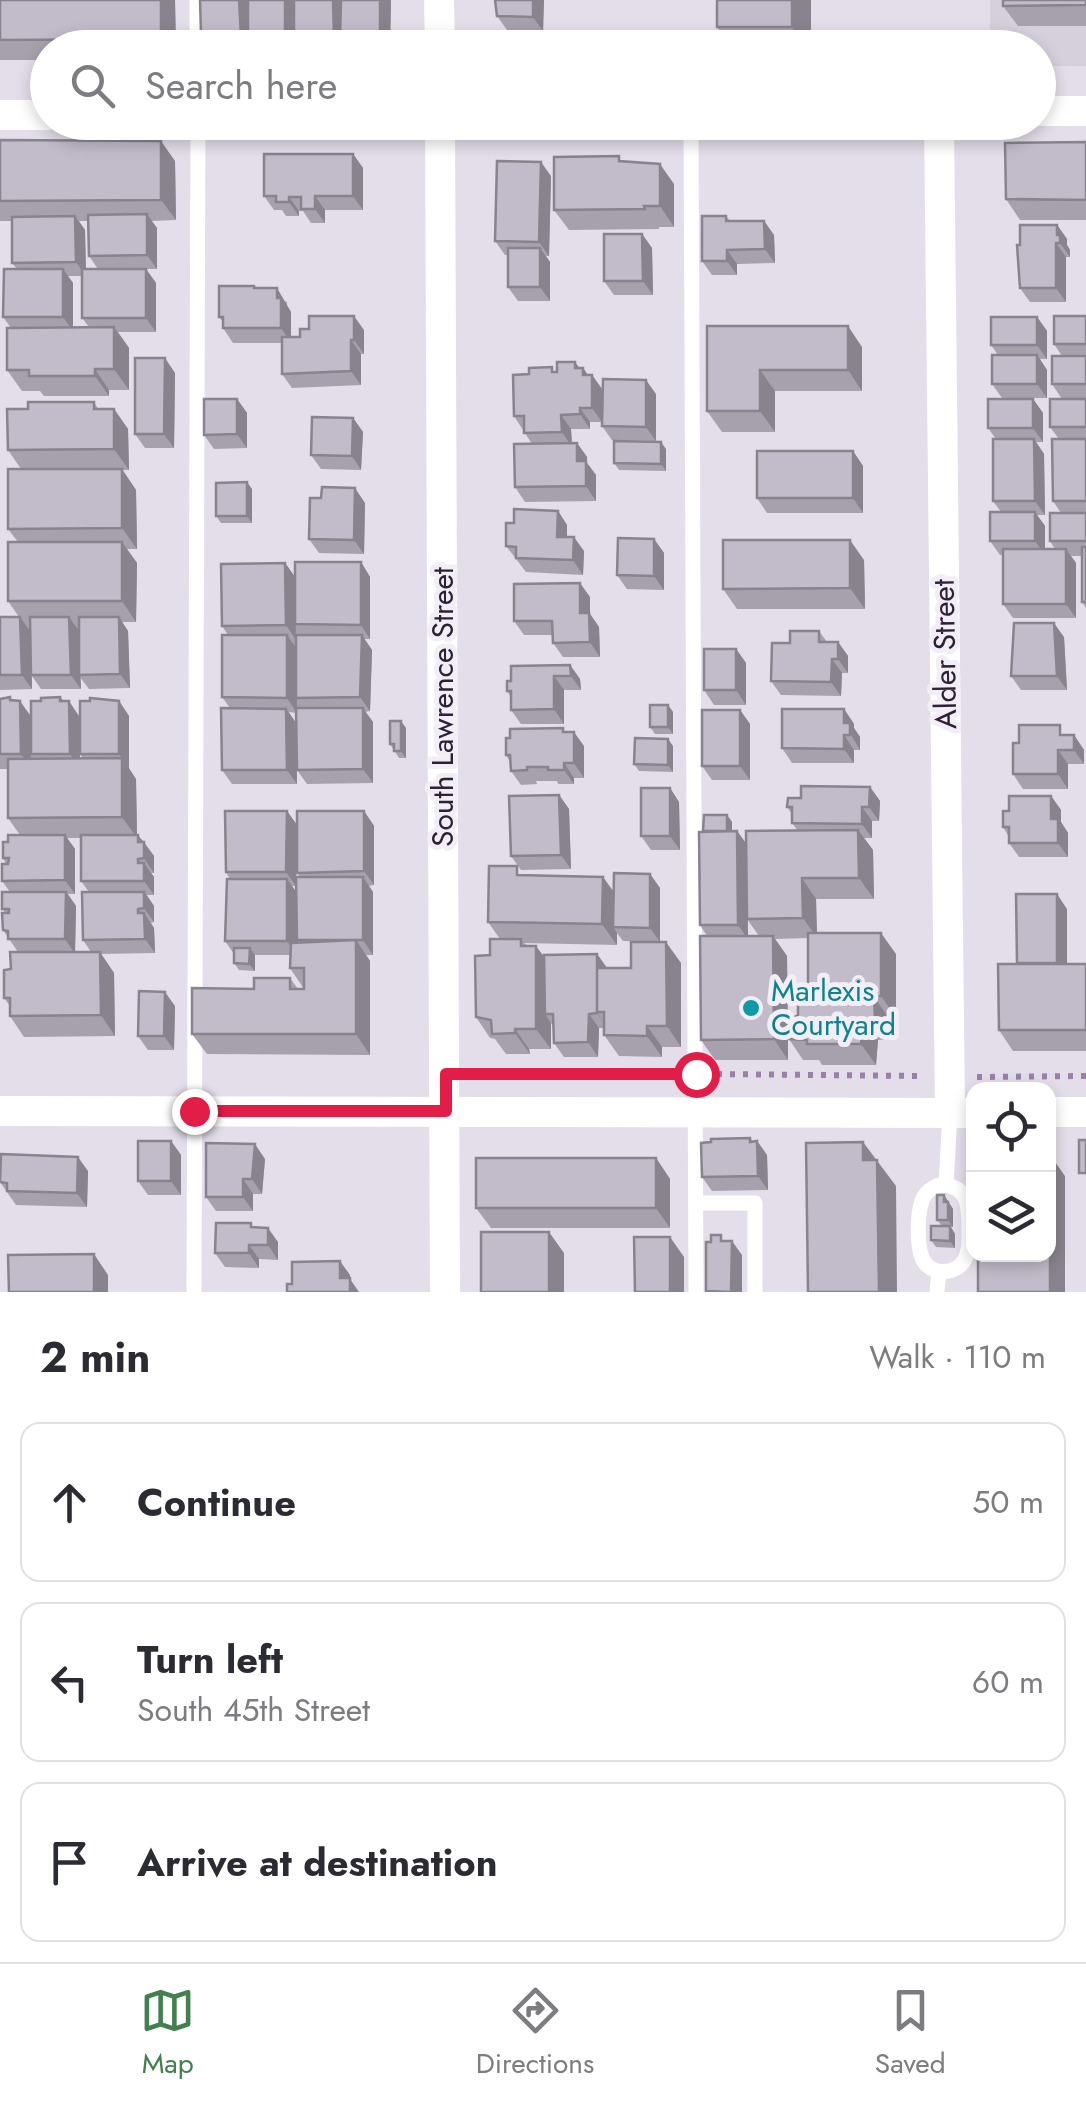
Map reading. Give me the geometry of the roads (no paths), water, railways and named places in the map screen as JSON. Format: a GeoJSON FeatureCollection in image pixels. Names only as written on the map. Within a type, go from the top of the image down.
{"type":"FeatureCollection","features":[{"type":"Feature","properties":{"kind":"street"},"geometry":{"type":"LineString","coordinates":[[440,0],[440,30]]}},
{"type":"Feature","properties":{"kind":"street"},"geometry":{"type":"LineString","coordinates":[[1056,111],[1086,111]]}},
{"type":"Feature","properties":{"kind":"street"},"geometry":{"type":"LineString","coordinates":[[0,115],[30,115]]}},
{"type":"Feature","properties":{"kind":"street","name":"South Lawrence Street"},"geometry":{"type":"LineString","coordinates":[[440,140],[445,1292]]}},
{"type":"Feature","properties":{"kind":"street","name":"Alder Street"},"geometry":{"type":"LineString","coordinates":[[939,140],[949,1077],[962,1113]]}},
{"type":"Feature","properties":{"kind":"street"},"geometry":{"type":"LineString","coordinates":[[0,1111],[962,1113]]}},
{"type":"Feature","properties":{"kind":"street"},"geometry":{"type":"LineString","coordinates":[[1056,1112],[1086,1112]]}},
{"type":"Feature","properties":{"kind":"lane"},"geometry":{"type":"LineString","coordinates":[[197,0],[197,30]]}},
{"type":"Feature","properties":{"kind":"lane"},"geometry":{"type":"LineString","coordinates":[[194,1292],[198,140]]}},
{"type":"Feature","properties":{"kind":"lane"},"geometry":{"type":"LineString","coordinates":[[691,140],[696,1292]]}},
{"type":"Feature","properties":{"kind":"lane","name":"Alder Street"},"geometry":{"type":"LineString","coordinates":[[946,1184],[962,1113]]}},
{"type":"Feature","properties":{"kind":"lane"},"geometry":{"type":"LineString","coordinates":[[946,1184],[966,1197],[969,1246],[960,1267],[940,1272],[922,1260],[921,1209],[930,1189],[946,1184]]}},
{"type":"Feature","properties":{"kind":"lane"},"geometry":{"type":"LineString","coordinates":[[696,1203],[756,1202],[755,1292]]}},
{"type":"Feature","properties":{"kind":"lane"},"geometry":{"type":"LineString","coordinates":[[936,1292],[940,1272]]}},
{"type":"Feature","properties":{"kind":"place","name":"Marlexis Courtyard"},"geometry":{"type":"Point","coordinates":[751,1008]}}]}
